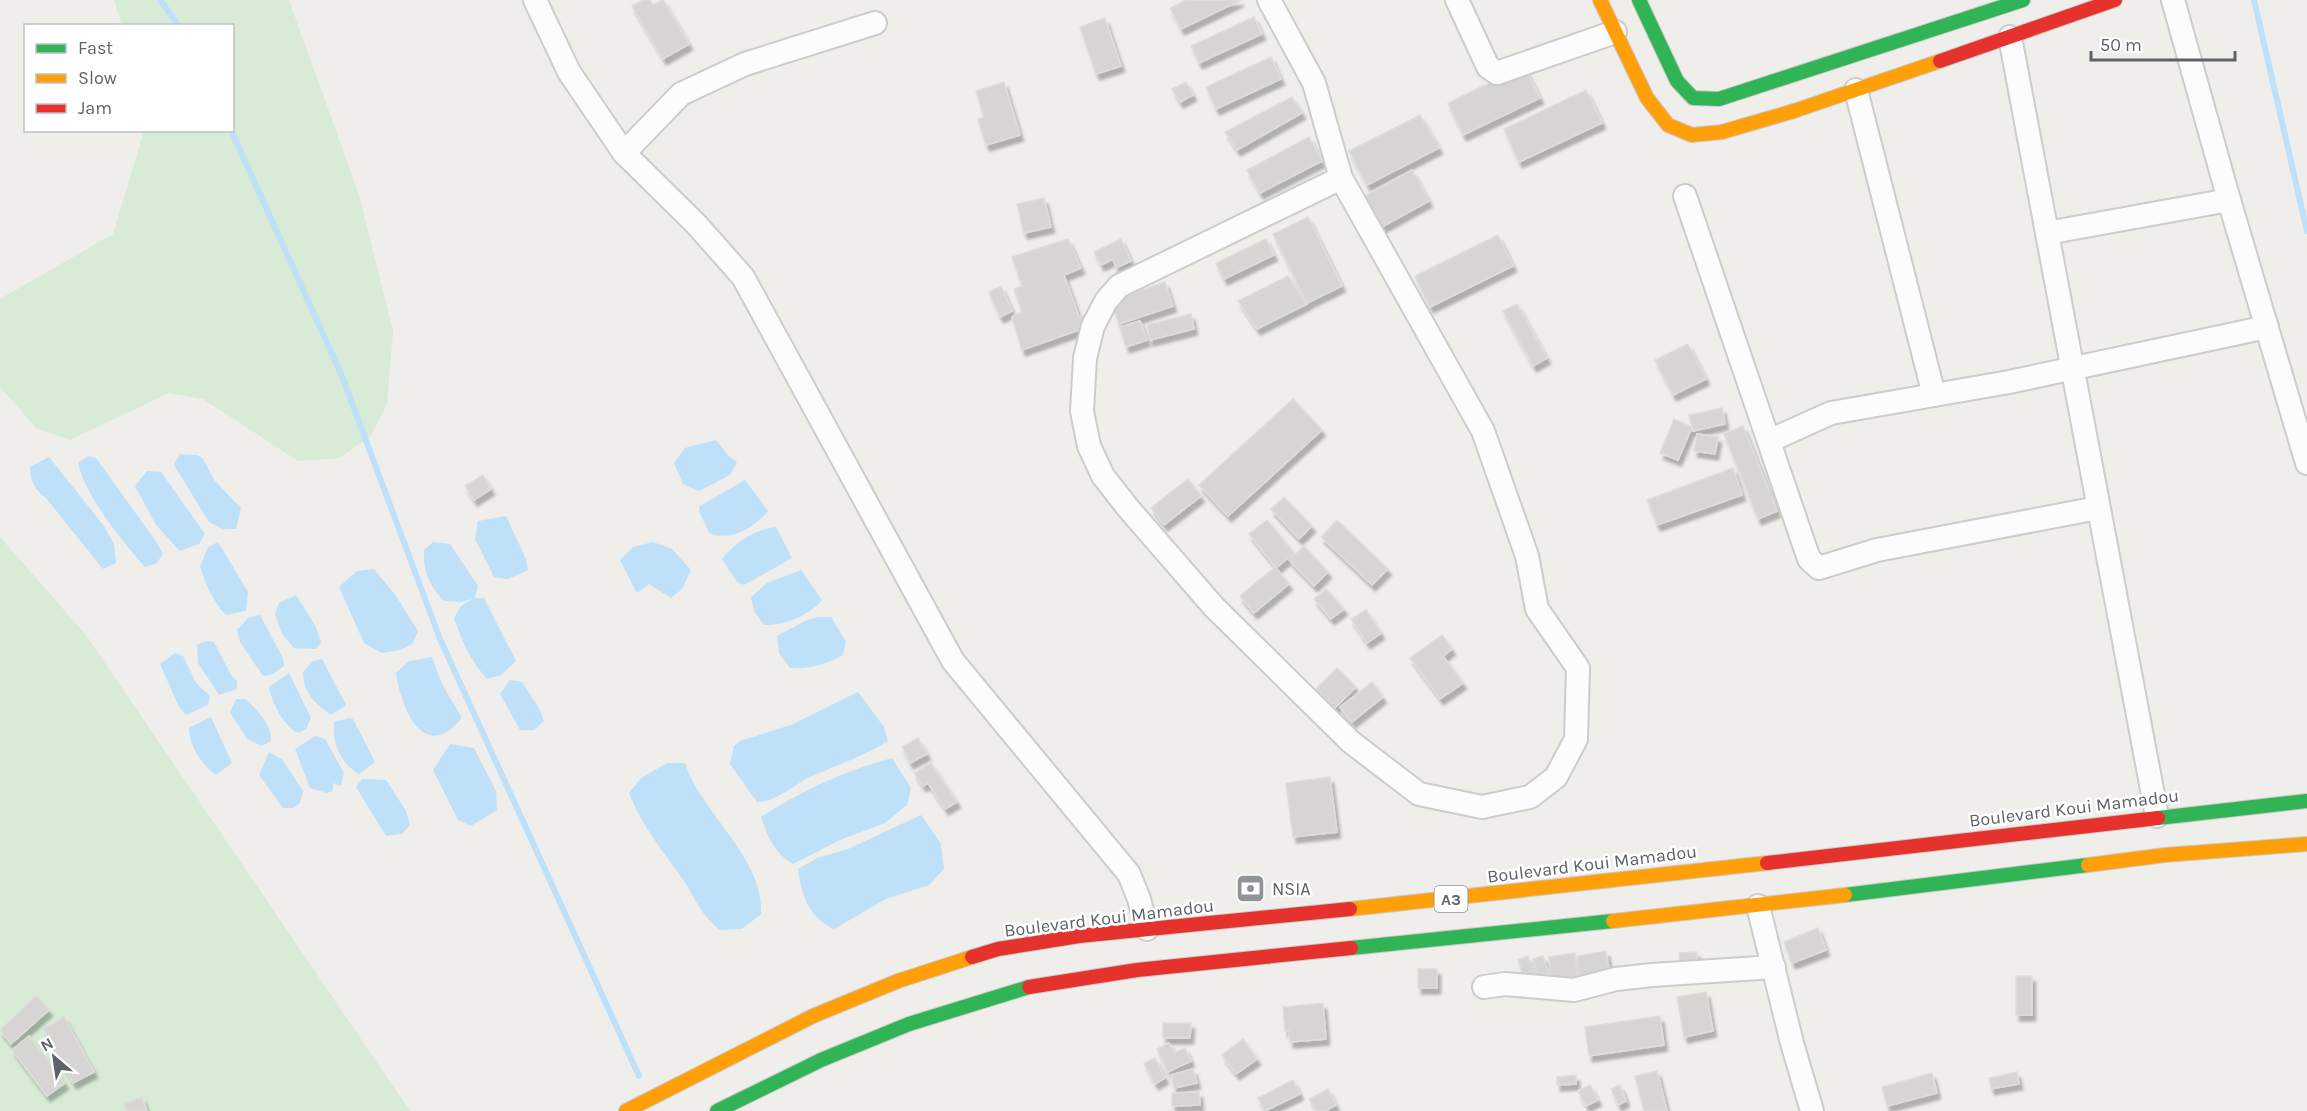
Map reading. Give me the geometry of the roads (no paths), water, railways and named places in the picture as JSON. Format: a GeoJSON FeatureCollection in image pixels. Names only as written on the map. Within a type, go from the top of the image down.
{"type":"FeatureCollection","features":[{"type":"Feature","properties":{"kind":"main road"},"geometry":{"type":"LineString","coordinates":[[1600,0],[1647,98],[1668,125],[1692,135],[1722,132],[1856,90],[2115,0]]}},
{"type":"Feature","properties":{"kind":"main road"},"geometry":{"type":"LineString","coordinates":[[1639,0],[1677,81],[1693,98],[1719,99],[2023,0]]}},
{"type":"Feature","properties":{"kind":"main road"},"geometry":{"type":"LineString","coordinates":[[1668,125],[1693,98]]}},
{"type":"Feature","properties":{"kind":"main road","name":"Boulevard Koui Mamadou"},"geometry":{"type":"LineString","coordinates":[[626,1111],[813,1016],[898,981],[998,949],[1147,928],[1261,920],[2157,816],[2307,801]]}},
{"type":"Feature","properties":{"kind":"main road","name":"A3"},"geometry":{"type":"LineString","coordinates":[[717,1111],[843,1051],[909,1024],[1016,989],[1137,970],[1758,906],[2165,855],[2307,844]]}},
{"type":"Feature","properties":{"kind":"street"},"geometry":{"type":"LineString","coordinates":[[535,0],[568,72],[624,153],[697,225],[743,277],[953,662],[1129,873],[1147,928]]}},
{"type":"Feature","properties":{"kind":"street"},"geometry":{"type":"LineString","coordinates":[[1269,0],[1314,83],[1341,178],[1483,431],[1527,556],[1537,609],[1578,668],[1576,739],[1556,777],[1530,797],[1482,807],[1419,794],[1350,742],[1214,607],[1103,476],[1089,446],[1082,411],[1085,358],[1093,326],[1106,301],[1119,286],[1341,178]]}},
{"type":"Feature","properties":{"kind":"street"},"geometry":{"type":"LineString","coordinates":[[1457,0],[1488,67],[1497,73],[1615,32]]}},
{"type":"Feature","properties":{"kind":"street"},"geometry":{"type":"LineString","coordinates":[[2173,0],[2229,200],[2307,463]]}},
{"type":"Feature","properties":{"kind":"street"},"geometry":{"type":"LineString","coordinates":[[624,153],[681,94],[745,64],[875,23]]}},
{"type":"Feature","properties":{"kind":"street"},"geometry":{"type":"LineString","coordinates":[[2010,37],[2157,816]]}},
{"type":"Feature","properties":{"kind":"street"},"geometry":{"type":"LineString","coordinates":[[1856,90],[1934,395]]}},
{"type":"Feature","properties":{"kind":"street"},"geometry":{"type":"LineString","coordinates":[[1685,196],[1809,559],[1819,568],[1877,550],[2098,508]]}},
{"type":"Feature","properties":{"kind":"street"},"geometry":{"type":"LineString","coordinates":[[2047,233],[2229,200]]}},
{"type":"Feature","properties":{"kind":"street"},"geometry":{"type":"LineString","coordinates":[[1769,441],[1830,413],[2072,370],[2267,327]]}},
{"type":"Feature","properties":{"kind":"street"},"geometry":{"type":"LineString","coordinates":[[1758,906],[1812,1111]]}},
{"type":"Feature","properties":{"kind":"street"},"geometry":{"type":"LineString","coordinates":[[1484,987],[1505,984],[1574,990],[1616,979],[1652,975],[1774,968]]}},
{"type":"Feature","properties":{"kind":"water"},"geometry":{"type":"Polygon","coordinates":[[[716,440],[737,462],[730,475],[699,491],[683,484],[674,463],[685,448],[716,440]]]}},
{"type":"Feature","properties":{"kind":"water"},"geometry":{"type":"Polygon","coordinates":[[[180,454],[197,455],[203,459],[215,481],[241,508],[236,529],[223,529],[209,522],[174,465],[180,454]]]}},
{"type":"Feature","properties":{"kind":"water"},"geometry":{"type":"Polygon","coordinates":[[[88,456],[96,458],[155,540],[163,554],[156,564],[145,567],[116,532],[97,504],[82,476],[78,463],[88,456]]]}},
{"type":"Feature","properties":{"kind":"water"},"geometry":{"type":"Polygon","coordinates":[[[49,457],[104,526],[114,544],[116,563],[103,569],[36,488],[32,481],[30,467],[49,457]]]}},
{"type":"Feature","properties":{"kind":"water"},"geometry":{"type":"Polygon","coordinates":[[[147,471],[161,472],[205,534],[199,544],[180,551],[156,525],[135,486],[147,471]]]}},
{"type":"Feature","properties":{"kind":"water"},"geometry":{"type":"Polygon","coordinates":[[[745,480],[768,511],[756,523],[741,532],[725,536],[709,533],[699,511],[700,506],[745,480]]]}},
{"type":"Feature","properties":{"kind":"water"},"geometry":{"type":"Polygon","coordinates":[[[506,516],[526,559],[528,570],[508,579],[494,577],[475,539],[478,521],[506,516]]]}},
{"type":"Feature","properties":{"kind":"water"},"geometry":{"type":"Polygon","coordinates":[[[776,527],[792,558],[744,585],[737,582],[722,559],[746,538],[776,527]]]}},
{"type":"Feature","properties":{"kind":"water"},"geometry":{"type":"Polygon","coordinates":[[[218,542],[248,592],[246,611],[226,615],[214,599],[205,580],[200,567],[208,547],[218,542]]]}},
{"type":"Feature","properties":{"kind":"water"},"geometry":{"type":"Polygon","coordinates":[[[433,542],[450,544],[478,586],[475,598],[484,598],[516,661],[501,675],[487,679],[472,658],[457,627],[454,618],[461,606],[472,599],[460,602],[444,601],[434,590],[426,571],[424,550],[433,542]]]}},
{"type":"Feature","properties":{"kind":"water"},"geometry":{"type":"Polygon","coordinates":[[[653,542],[672,549],[691,570],[682,589],[671,598],[649,584],[637,593],[620,560],[633,547],[653,542]]]}},
{"type":"Feature","properties":{"kind":"water"},"geometry":{"type":"Polygon","coordinates":[[[374,569],[396,596],[418,631],[412,644],[400,650],[382,653],[364,643],[339,587],[357,571],[374,569]]]}},
{"type":"Feature","properties":{"kind":"water"},"geometry":{"type":"Polygon","coordinates":[[[801,570],[822,600],[796,618],[780,624],[764,625],[754,611],[751,597],[767,583],[801,570]]]}},
{"type":"Feature","properties":{"kind":"water"},"geometry":{"type":"Polygon","coordinates":[[[296,595],[316,627],[321,642],[316,649],[294,648],[282,634],[275,614],[279,603],[296,595]]]}},
{"type":"Feature","properties":{"kind":"water"},"geometry":{"type":"Polygon","coordinates":[[[260,615],[283,658],[284,666],[273,674],[263,676],[240,642],[237,630],[248,618],[260,615]]]}},
{"type":"Feature","properties":{"kind":"water"},"geometry":{"type":"Polygon","coordinates":[[[818,617],[831,617],[846,642],[843,655],[818,666],[790,668],[779,653],[777,636],[805,621],[818,617]]]}},
{"type":"Feature","properties":{"kind":"water"},"geometry":{"type":"Polygon","coordinates":[[[206,641],[214,642],[231,675],[237,681],[237,689],[219,695],[198,663],[197,645],[206,641]]]}},
{"type":"Feature","properties":{"kind":"water"},"geometry":{"type":"Polygon","coordinates":[[[175,653],[183,656],[196,683],[210,696],[208,705],[186,715],[179,707],[160,664],[175,653]]]}},
{"type":"Feature","properties":{"kind":"water"},"geometry":{"type":"Polygon","coordinates":[[[432,657],[442,684],[462,718],[448,731],[436,736],[425,733],[416,726],[409,715],[396,673],[409,661],[432,657]]]}},
{"type":"Feature","properties":{"kind":"water"},"geometry":{"type":"Polygon","coordinates":[[[322,659],[346,705],[331,715],[311,697],[305,686],[303,672],[313,661],[322,659]]]}},
{"type":"Feature","properties":{"kind":"water"},"geometry":{"type":"Polygon","coordinates":[[[289,673],[311,718],[306,729],[298,733],[279,713],[269,687],[289,673]]]}},
{"type":"Feature","properties":{"kind":"water"},"geometry":{"type":"Polygon","coordinates":[[[510,680],[522,682],[539,708],[544,721],[534,730],[520,730],[500,694],[510,680]]]}},
{"type":"Feature","properties":{"kind":"water"},"geometry":{"type":"Polygon","coordinates":[[[858,692],[884,727],[888,741],[860,756],[812,776],[779,796],[757,802],[730,764],[734,746],[740,741],[791,725],[858,692]]]}},
{"type":"Feature","properties":{"kind":"water"},"geometry":{"type":"Polygon","coordinates":[[[236,699],[246,699],[259,713],[269,729],[271,741],[262,746],[247,739],[230,712],[236,699]]]}},
{"type":"Feature","properties":{"kind":"water"},"geometry":{"type":"Polygon","coordinates":[[[211,717],[232,763],[216,775],[197,754],[191,742],[189,728],[211,717]]]}},
{"type":"Feature","properties":{"kind":"water"},"geometry":{"type":"Polygon","coordinates":[[[353,719],[375,762],[359,774],[342,758],[334,737],[334,722],[353,719]]]}},
{"type":"Feature","properties":{"kind":"water"},"geometry":{"type":"Polygon","coordinates":[[[315,736],[325,739],[344,773],[341,786],[333,783],[333,791],[327,793],[310,788],[295,749],[315,736]]]}},
{"type":"Feature","properties":{"kind":"water"},"geometry":{"type":"Polygon","coordinates":[[[450,744],[474,748],[496,791],[497,810],[471,826],[458,820],[433,770],[450,744]]]}},
{"type":"Feature","properties":{"kind":"water"},"geometry":{"type":"Polygon","coordinates":[[[269,752],[282,759],[303,791],[300,803],[293,808],[283,808],[259,775],[269,752]]]}},
{"type":"Feature","properties":{"kind":"water"},"geometry":{"type":"Polygon","coordinates":[[[892,758],[911,788],[907,805],[885,823],[840,840],[793,864],[776,850],[761,817],[824,782],[892,758]]]}},
{"type":"Feature","properties":{"kind":"water"},"geometry":{"type":"Polygon","coordinates":[[[667,763],[685,763],[704,800],[743,855],[753,874],[760,894],[761,914],[742,929],[720,930],[708,919],[654,839],[629,793],[641,778],[667,763]]]}},
{"type":"Feature","properties":{"kind":"water"},"geometry":{"type":"Polygon","coordinates":[[[362,779],[386,780],[406,811],[410,825],[402,834],[386,836],[356,787],[362,779]]]}},
{"type":"Feature","properties":{"kind":"water"},"geometry":{"type":"Polygon","coordinates":[[[921,815],[941,844],[944,869],[929,885],[886,899],[834,929],[812,912],[804,897],[798,869],[817,858],[848,849],[921,815]]]}},
{"type":"Feature","properties":{"kind":"waterway"},"geometry":{"type":"LineString","coordinates":[[160,0],[178,24]]}},
{"type":"Feature","properties":{"kind":"waterway"},"geometry":{"type":"LineString","coordinates":[[2254,0],[2307,231]]}},
{"type":"Feature","properties":{"kind":"waterway"},"geometry":{"type":"LineString","coordinates":[[232,132],[342,376],[440,639],[639,1076]]}},
{"type":"Feature","properties":{"kind":"place","name":"NSIA"},"geometry":{"type":"Point","coordinates":[1251,889]}}]}
